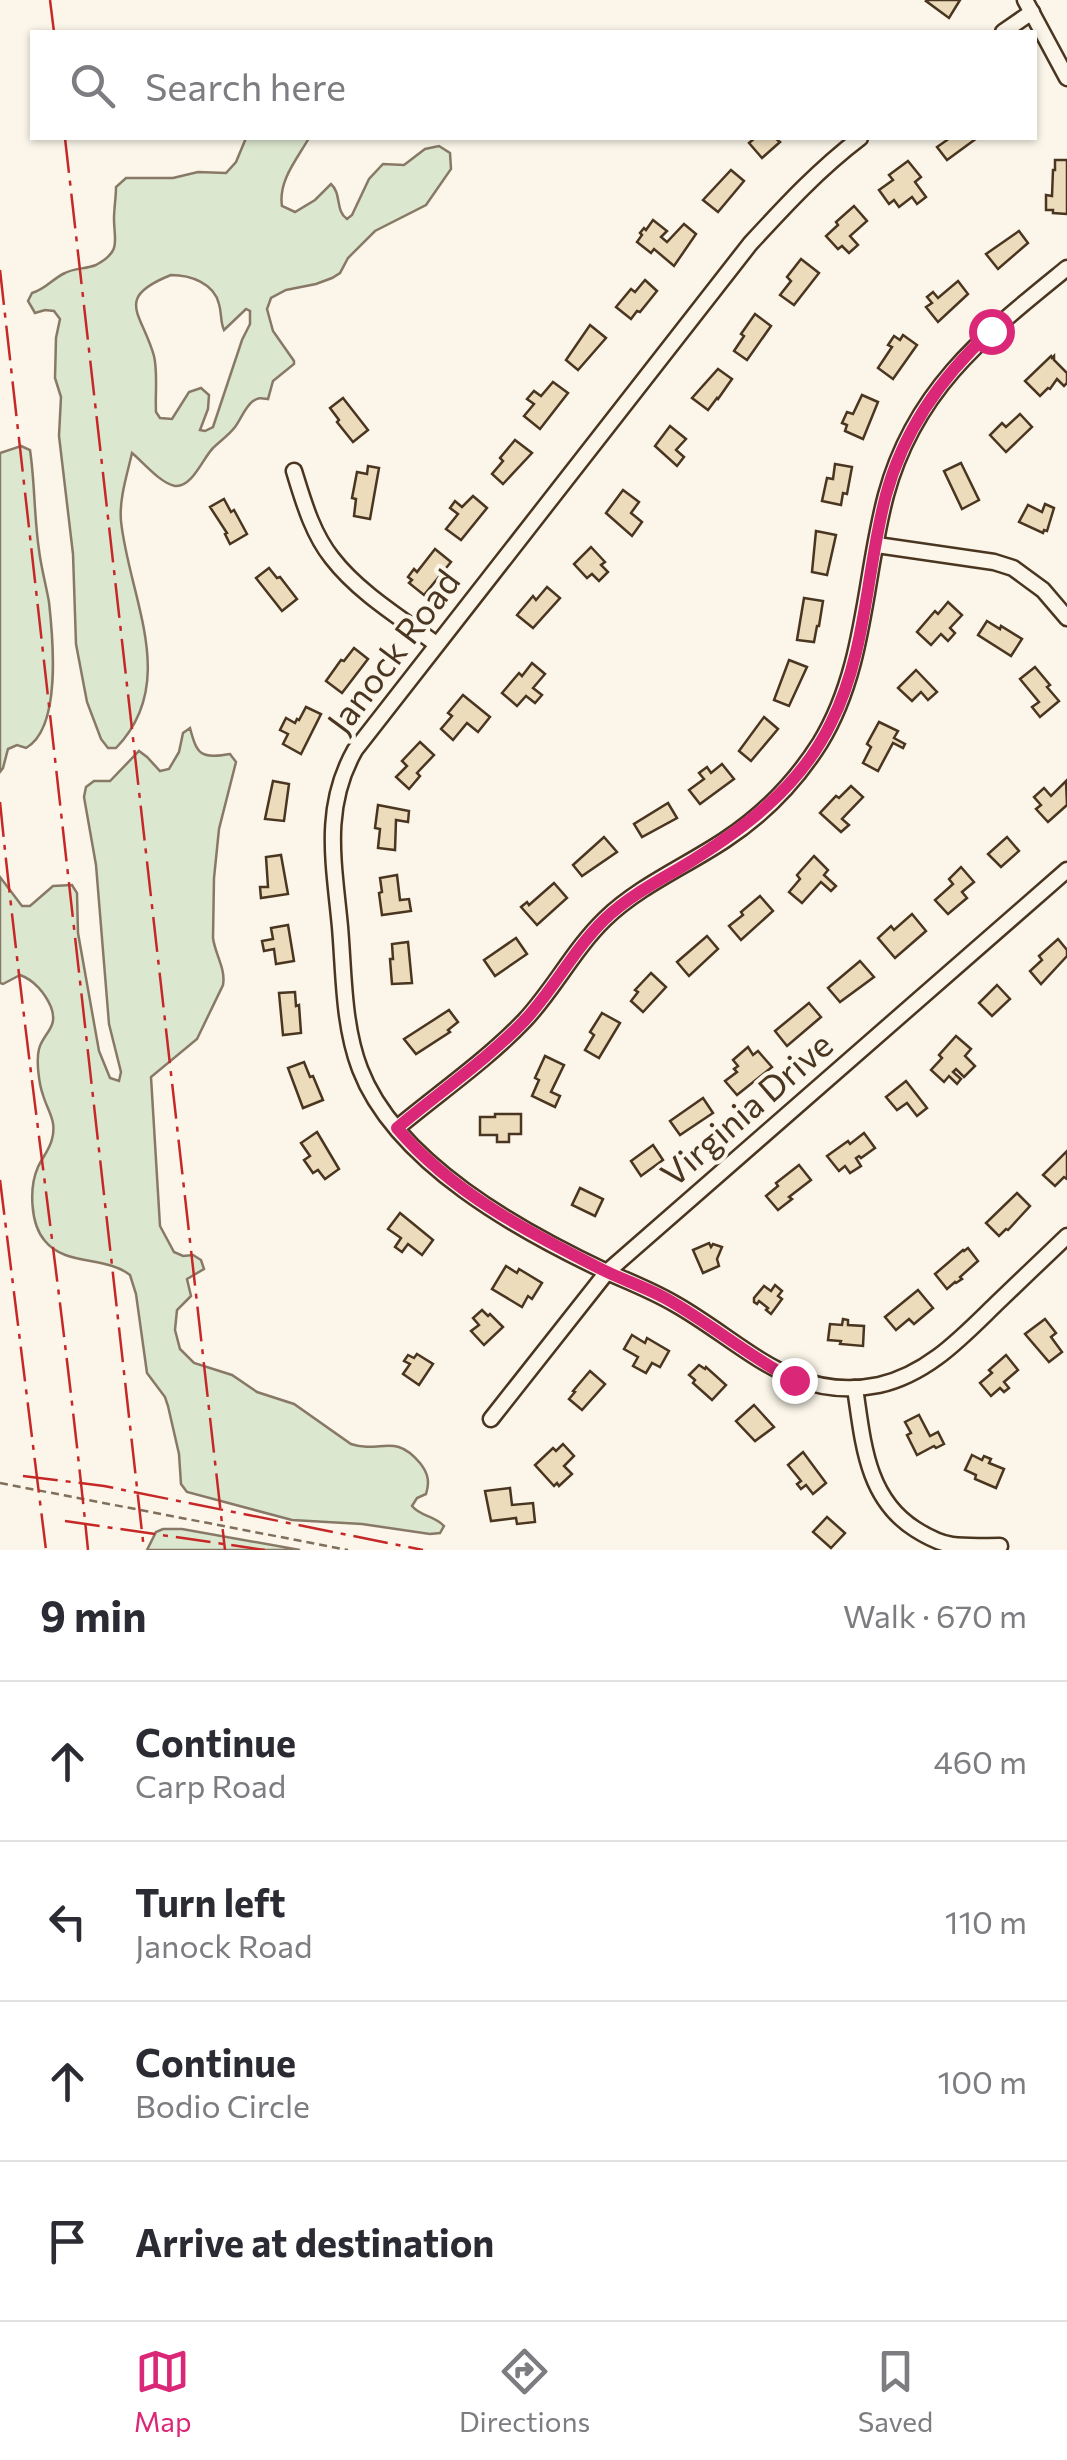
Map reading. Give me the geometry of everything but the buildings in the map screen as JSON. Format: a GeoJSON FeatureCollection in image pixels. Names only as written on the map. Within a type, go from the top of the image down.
{"type":"FeatureCollection","features":[{"type":"Feature","properties":{"kind":"street"},"geometry":{"type":"LineString","coordinates":[[1005,30],[1028,6],[1067,78]]}},
{"type":"Feature","properties":{"kind":"street","name":"Janock Road"},"geometry":{"type":"LineString","coordinates":[[857,140],[834,157],[750,244],[355,750],[339,782],[332,851],[354,1051],[369,1088],[397,1128],[430,1162],[470,1194],[521,1227],[677,1305],[794,1380],[855,1388],[883,1384],[932,1362],[1067,1236]]}},
{"type":"Feature","properties":{"kind":"street"},"geometry":{"type":"LineString","coordinates":[[397,1128],[522,1023],[604,919],[636,894],[736,832],[786,788],[818,745],[841,701],[855,660],[886,494],[910,432],[927,403],[969,351],[1067,268]]}},
{"type":"Feature","properties":{"kind":"street"},"geometry":{"type":"LineString","coordinates":[[294,471],[305,507],[330,556],[358,584],[436,644]]}},
{"type":"Feature","properties":{"kind":"street"},"geometry":{"type":"LineString","coordinates":[[876,545],[1013,568],[1044,590],[1067,618]]}},
{"type":"Feature","properties":{"kind":"street","name":"Virginia Drive"},"geometry":{"type":"LineString","coordinates":[[491,1419],[607,1272],[1067,870]]}},
{"type":"Feature","properties":{"kind":"street"},"geometry":{"type":"LineString","coordinates":[[855,1388],[870,1472],[894,1512],[920,1532],[950,1544],[1000,1546]]}},
{"type":"Feature","properties":{"kind":"path"},"geometry":{"type":"LineString","coordinates":[[0,1483],[348,1550]]}},
{"type":"Feature","properties":{"kind":"green space"},"geometry":{"type":"Polygon","coordinates":[[[245,140],[308,140],[286,179],[282,206],[295,212],[331,184],[347,219],[369,179],[383,164],[404,165],[425,149],[439,146],[450,153],[451,169],[426,205],[375,231],[348,258],[340,273],[271,298],[267,309],[273,331],[294,364],[273,381],[268,399],[259,398],[250,404],[187,482],[169,484],[132,453],[122,496],[121,521],[146,639],[148,667],[145,696],[135,722],[116,748],[108,748],[87,702],[76,644],[73,554],[59,436],[61,397],[55,378],[60,319],[54,311],[35,313],[28,301],[32,293],[60,275],[96,265],[110,255],[115,245],[116,187],[126,178],[226,173],[236,162],[245,140]],[[171,275],[153,283],[142,291],[136,308],[154,356],[156,412],[160,418],[172,419],[189,392],[201,388],[209,395],[200,430],[205,431],[213,427],[250,324],[250,311],[246,309],[224,330],[216,297],[193,279],[171,275]]]}},
{"type":"Feature","properties":{"kind":"green space"},"geometry":{"type":"Polygon","coordinates":[[[21,446],[30,450],[37,538],[51,618],[52,681],[45,722],[37,737],[26,748],[17,745],[8,749],[0,772],[0,453],[21,446]]]}},
{"type":"Feature","properties":{"kind":"green space"},"geometry":{"type":"Polygon","coordinates":[[[190,728],[202,753],[230,754],[236,762],[219,829],[214,878],[213,938],[223,985],[197,1039],[151,1077],[160,1226],[174,1252],[193,1255],[201,1260],[204,1269],[187,1279],[191,1296],[177,1310],[175,1330],[180,1349],[194,1363],[232,1375],[257,1392],[294,1404],[351,1444],[395,1446],[411,1454],[423,1467],[428,1482],[426,1494],[412,1506],[444,1526],[440,1533],[292,1520],[187,1492],[181,1484],[179,1454],[165,1397],[147,1373],[130,1275],[53,1249],[36,1225],[33,1185],[51,1143],[53,1127],[40,1085],[38,1054],[53,1014],[42,992],[25,977],[20,975],[0,983],[0,877],[22,906],[30,906],[53,886],[72,885],[77,893],[78,933],[99,1051],[110,1078],[119,1081],[121,1072],[109,1024],[86,787],[94,781],[110,781],[139,751],[160,771],[169,769],[179,752],[183,733],[190,728]]]}},
{"type":"Feature","properties":{"kind":"green space"},"geometry":{"type":"Polygon","coordinates":[[[163,1529],[300,1550],[147,1550],[156,1532],[163,1529]]]}},
{"type":"Feature","properties":{"kind":"power"},"geometry":{"type":"LineString","coordinates":[[50,0],[54,30]]}},
{"type":"Feature","properties":{"kind":"power"},"geometry":{"type":"LineString","coordinates":[[65,140],[225,1550]]}},
{"type":"Feature","properties":{"kind":"power"},"geometry":{"type":"LineString","coordinates":[[0,270],[144,1550]]}},
{"type":"Feature","properties":{"kind":"power"},"geometry":{"type":"LineString","coordinates":[[0,802],[88,1550]]}},
{"type":"Feature","properties":{"kind":"power"},"geometry":{"type":"LineString","coordinates":[[0,1180],[46,1550]]}},
{"type":"Feature","properties":{"kind":"power"},"geometry":{"type":"LineString","coordinates":[[23,1476],[104,1486],[423,1550]]}},
{"type":"Feature","properties":{"kind":"power"},"geometry":{"type":"LineString","coordinates":[[65,1521],[265,1550]]}},
{"type":"Feature","properties":{"kind":"route"},"geometry":{"type":"LineString","coordinates":[[794,1380],[677,1305],[521,1227],[453,1182],[397,1128],[522,1023],[604,919],[636,894],[747,825],[802,768],[831,724],[855,660],[886,494],[910,432],[947,377],[991,331]]}}]}
